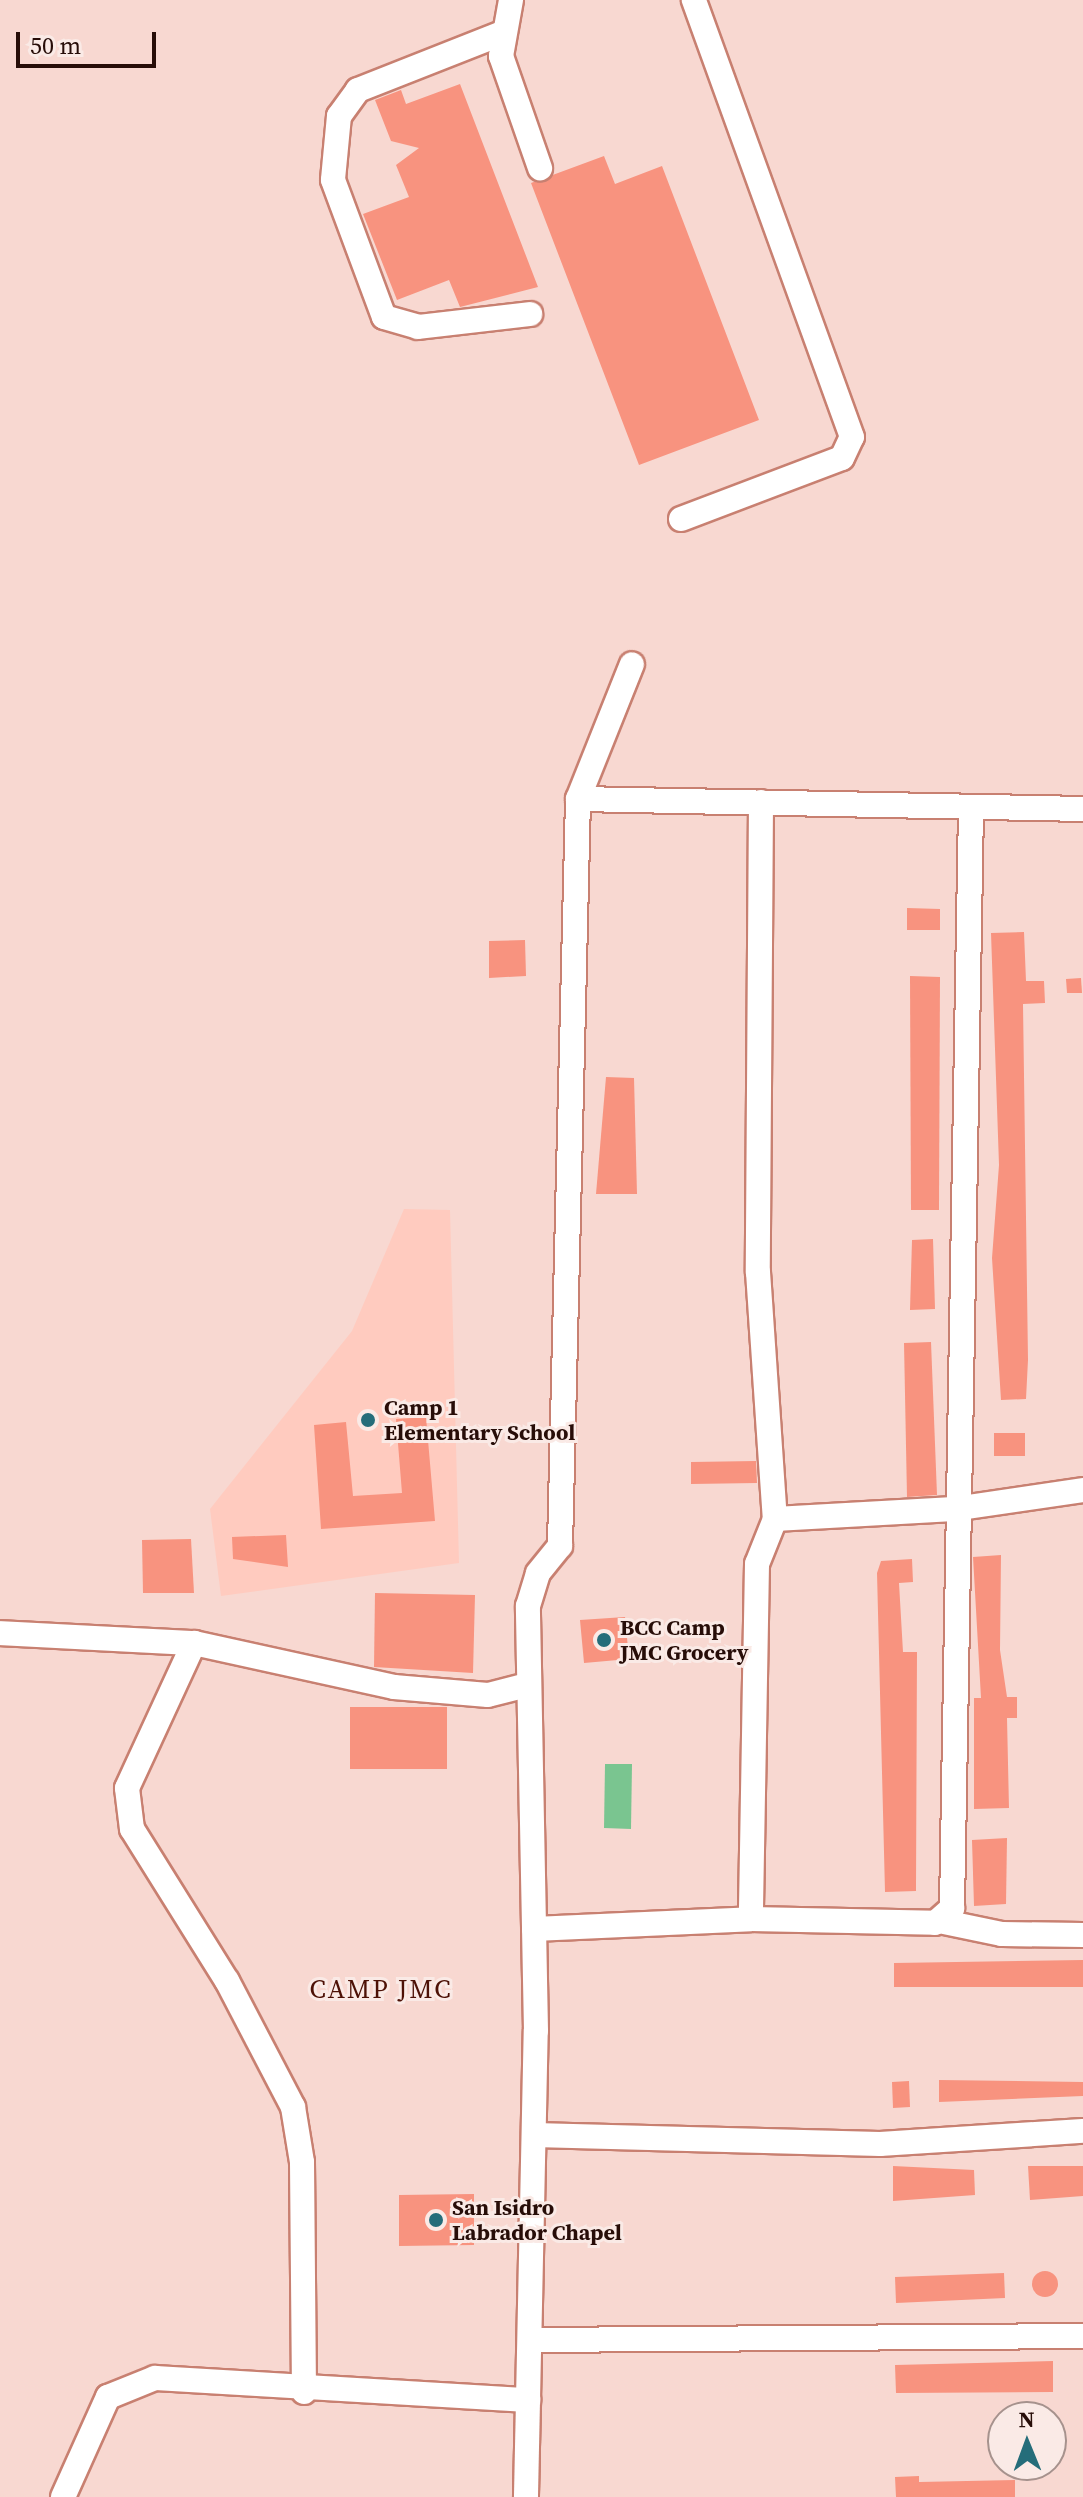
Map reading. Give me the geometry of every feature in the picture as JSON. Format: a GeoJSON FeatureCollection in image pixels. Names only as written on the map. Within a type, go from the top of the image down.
{"type":"FeatureCollection","features":[{"type":"Feature","properties":{"kind":"street"},"geometry":{"type":"LineString","coordinates":[[511,0],[500,34],[505,77],[540,168]]}},
{"type":"Feature","properties":{"kind":"street"},"geometry":{"type":"LineString","coordinates":[[681,519],[842,458],[852,437],[694,0]]}},
{"type":"Feature","properties":{"kind":"street"},"geometry":{"type":"LineString","coordinates":[[500,34],[358,90],[336,126],[333,180],[384,317],[418,327],[530,314]]}},
{"type":"Feature","properties":{"kind":"street"},"geometry":{"type":"LineString","coordinates":[[526,2497],[534,2135],[528,1606],[538,1573],[560,1546],[569,1397],[578,799],[632,664]]}},
{"type":"Feature","properties":{"kind":"street"},"geometry":{"type":"LineString","coordinates":[[578,799],[1083,809]]}},
{"type":"Feature","properties":{"kind":"street"},"geometry":{"type":"LineString","coordinates":[[751,1919],[757,1564],[775,1519],[758,1272],[761,802]]}},
{"type":"Feature","properties":{"kind":"street"},"geometry":{"type":"LineString","coordinates":[[944,1922],[952,1908],[954,1509],[971,808]]}},
{"type":"Feature","properties":{"kind":"street"},"geometry":{"type":"LineString","coordinates":[[775,1519],[954,1509],[1083,1490]]}},
{"type":"Feature","properties":{"kind":"street"},"geometry":{"type":"LineString","coordinates":[[0,1633],[194,1643],[394,1687],[488,1695],[527,1685]]}},
{"type":"Feature","properties":{"kind":"street"},"geometry":{"type":"LineString","coordinates":[[194,1643],[127,1788],[127,1815],[293,2107],[302,2162],[304,2392]]}},
{"type":"Feature","properties":{"kind":"street"},"geometry":{"type":"LineString","coordinates":[[534,1929],[751,1919],[944,1922],[1002,1934],[1083,1935]]}},
{"type":"Feature","properties":{"kind":"street"},"geometry":{"type":"LineString","coordinates":[[534,2135],[880,2144],[1083,2131]]}},
{"type":"Feature","properties":{"kind":"street"},"geometry":{"type":"LineString","coordinates":[[530,2340],[1083,2336]]}},
{"type":"Feature","properties":{"kind":"street"},"geometry":{"type":"LineString","coordinates":[[63,2497],[108,2397],[127,2383],[155,2378],[304,2392],[528,2400]]}},
{"type":"Feature","properties":{"kind":"shaded area","name":"Camp 1 Elementary School"},"geometry":{"type":"Polygon","coordinates":[[[404,1209],[450,1210],[459,1563],[221,1596],[210,1509],[352,1331],[404,1209]]]}},
{"type":"Feature","properties":{"kind":"green space"},"geometry":{"type":"Polygon","coordinates":[[[605,1764],[632,1764],[631,1829],[604,1828],[605,1764]]]}},
{"type":"Feature","properties":{"kind":"building"},"geometry":{"type":"Polygon","coordinates":[[[460,84],[538,287],[460,307],[449,280],[397,300],[363,214],[409,197],[396,165],[419,148],[391,141],[375,100],[401,90],[406,104],[460,84]]]}},
{"type":"Feature","properties":{"kind":"building"},"geometry":{"type":"Polygon","coordinates":[[[604,156],[615,184],[662,166],[759,420],[639,465],[531,183],[604,156]]]}},
{"type":"Feature","properties":{"kind":"building"},"geometry":{"type":"Polygon","coordinates":[[[907,908],[940,909],[940,930],[907,930],[907,908]]]}},
{"type":"Feature","properties":{"kind":"building"},"geometry":{"type":"Polygon","coordinates":[[[1024,932],[1026,981],[1044,981],[1045,1003],[1023,1004],[1028,1360],[1026,1399],[1001,1400],[992,1258],[999,1165],[991,933],[1024,932]]]}},
{"type":"Feature","properties":{"kind":"building"},"geometry":{"type":"Polygon","coordinates":[[[525,940],[526,976],[489,978],[489,941],[525,940]]]}},
{"type":"Feature","properties":{"kind":"building"},"geometry":{"type":"Polygon","coordinates":[[[910,976],[940,977],[939,1210],[911,1210],[910,976]]]}},
{"type":"Feature","properties":{"kind":"building"},"geometry":{"type":"Polygon","coordinates":[[[1081,978],[1082,993],[1067,993],[1066,979],[1081,978]]]}},
{"type":"Feature","properties":{"kind":"building"},"geometry":{"type":"Polygon","coordinates":[[[606,1077],[634,1078],[637,1194],[596,1194],[606,1077]]]}},
{"type":"Feature","properties":{"kind":"building"},"geometry":{"type":"Polygon","coordinates":[[[933,1239],[935,1309],[910,1310],[912,1240],[933,1239]]]}},
{"type":"Feature","properties":{"kind":"building"},"geometry":{"type":"Polygon","coordinates":[[[931,1342],[937,1495],[907,1497],[904,1343],[931,1342]]]}},
{"type":"Feature","properties":{"kind":"building"},"geometry":{"type":"Polygon","coordinates":[[[426,1417],[435,1521],[321,1529],[314,1425],[346,1422],[353,1496],[402,1493],[396,1419],[426,1417]]]}},
{"type":"Feature","properties":{"kind":"building"},"geometry":{"type":"Polygon","coordinates":[[[994,1433],[1025,1433],[1025,1456],[994,1456],[994,1433]]]}},
{"type":"Feature","properties":{"kind":"building"},"geometry":{"type":"Polygon","coordinates":[[[756,1461],[757,1483],[691,1484],[691,1462],[756,1461]]]}},
{"type":"Feature","properties":{"kind":"building"},"geometry":{"type":"Polygon","coordinates":[[[286,1535],[288,1567],[233,1559],[232,1537],[286,1535]]]}},
{"type":"Feature","properties":{"kind":"building"},"geometry":{"type":"Polygon","coordinates":[[[191,1539],[194,1593],[143,1593],[142,1540],[191,1539]]]}},
{"type":"Feature","properties":{"kind":"building"},"geometry":{"type":"Polygon","coordinates":[[[1001,1555],[1000,1650],[1007,1697],[1017,1697],[1017,1718],[1007,1718],[1009,1808],[974,1809],[974,1698],[981,1698],[973,1557],[1001,1555]]]}},
{"type":"Feature","properties":{"kind":"building"},"geometry":{"type":"Polygon","coordinates":[[[912,1559],[913,1582],[899,1583],[903,1652],[917,1652],[916,1891],[885,1892],[877,1573],[881,1561],[912,1559]]]}},
{"type":"Feature","properties":{"kind":"building"},"geometry":{"type":"Polygon","coordinates":[[[375,1593],[475,1595],[473,1673],[374,1667],[375,1593]]]}},
{"type":"Feature","properties":{"kind":"building","name":"BCC Camp JMC Grocery"},"geometry":{"type":"Polygon","coordinates":[[[625,1617],[629,1659],[584,1663],[580,1620],[625,1617]]]}},
{"type":"Feature","properties":{"kind":"building"},"geometry":{"type":"Polygon","coordinates":[[[350,1707],[447,1707],[447,1769],[350,1769],[350,1707]]]}},
{"type":"Feature","properties":{"kind":"building"},"geometry":{"type":"Polygon","coordinates":[[[1007,1838],[1006,1904],[974,1906],[972,1840],[1007,1838]]]}},
{"type":"Feature","properties":{"kind":"building"},"geometry":{"type":"Polygon","coordinates":[[[1083,1960],[1083,1987],[894,1987],[894,1963],[1083,1960]]]}},
{"type":"Feature","properties":{"kind":"building"},"geometry":{"type":"Polygon","coordinates":[[[939,2080],[1083,2082],[1083,2096],[939,2102],[939,2080]]]}},
{"type":"Feature","properties":{"kind":"building"},"geometry":{"type":"Polygon","coordinates":[[[909,2081],[910,2107],[893,2108],[892,2082],[909,2081]]]}},
{"type":"Feature","properties":{"kind":"building"},"geometry":{"type":"Polygon","coordinates":[[[893,2166],[974,2170],[975,2195],[893,2201],[893,2166]]]}},
{"type":"Feature","properties":{"kind":"building"},"geometry":{"type":"Polygon","coordinates":[[[1028,2166],[1083,2166],[1083,2196],[1030,2200],[1028,2166]]]}},
{"type":"Feature","properties":{"kind":"building","name":"San Isidro Labrador Chapel"},"geometry":{"type":"Polygon","coordinates":[[[474,2194],[474,2245],[399,2246],[399,2195],[474,2194]]]}},
{"type":"Feature","properties":{"kind":"building"},"geometry":{"type":"Polygon","coordinates":[[[1045,2271],[1054,2275],[1058,2284],[1054,2293],[1045,2297],[1036,2293],[1032,2284],[1036,2275],[1045,2271]]]}},
{"type":"Feature","properties":{"kind":"building"},"geometry":{"type":"Polygon","coordinates":[[[1004,2273],[1005,2298],[896,2303],[895,2277],[1004,2273]]]}},
{"type":"Feature","properties":{"kind":"building"},"geometry":{"type":"Polygon","coordinates":[[[1053,2361],[1053,2392],[896,2393],[895,2365],[1053,2361]]]}},
{"type":"Feature","properties":{"kind":"building"},"geometry":{"type":"Polygon","coordinates":[[[919,2476],[919,2482],[1015,2481],[1015,2497],[896,2497],[895,2477],[919,2476]]]}},
{"type":"Feature","properties":{"kind":"place","name":"Camp 1 Elementary School"},"geometry":{"type":"Point","coordinates":[368,1420]}},
{"type":"Feature","properties":{"kind":"place","name":"BCC Camp JMC Grocery"},"geometry":{"type":"Point","coordinates":[604,1640]}},
{"type":"Feature","properties":{"kind":"place","name":"San Isidro Labrador Chapel"},"geometry":{"type":"Point","coordinates":[436,2220]}},
{"type":"Feature","properties":{"kind":"district","name":"CAMP JMC"},"geometry":{"type":"Point","coordinates":[381,1990]}}]}
